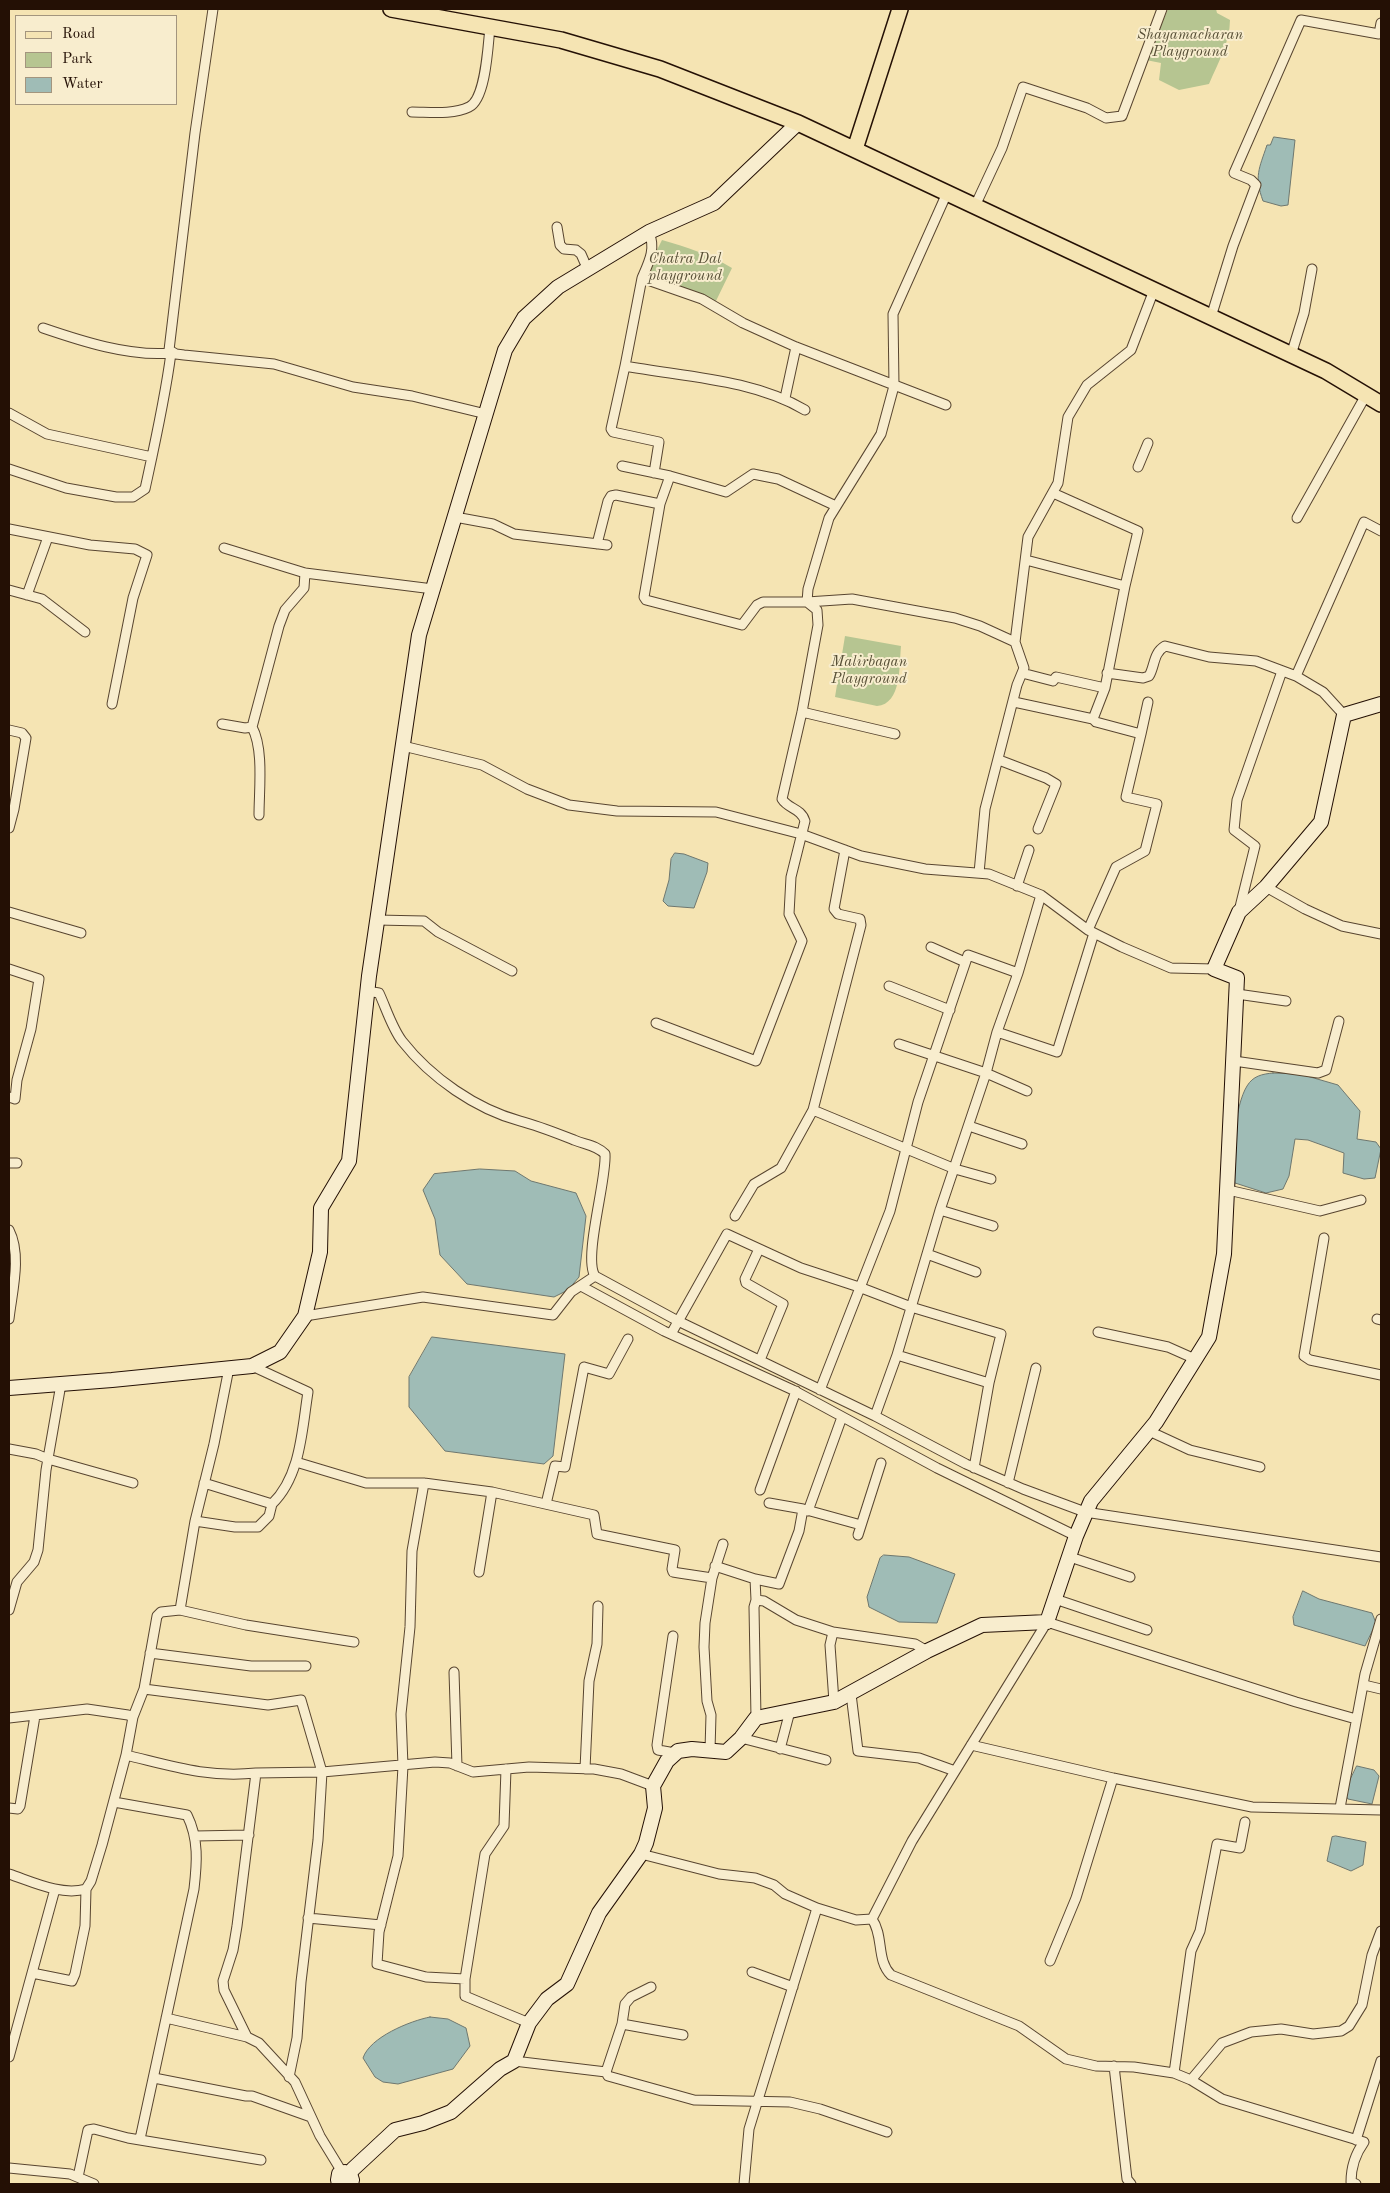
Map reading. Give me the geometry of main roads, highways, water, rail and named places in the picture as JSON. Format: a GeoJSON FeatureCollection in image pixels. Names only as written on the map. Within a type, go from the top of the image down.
{"type":"FeatureCollection","features":[{"type":"Feature","properties":{"kind":"main road"},"geometry":{"type":"LineString","coordinates":[[390,9],[561,40],[660,69],[798,123],[1326,371],[1381,404]]}},
{"type":"Feature","properties":{"kind":"main road"},"geometry":{"type":"LineString","coordinates":[[855,149],[900,9]]}},
{"type":"Feature","properties":{"kind":"water"},"geometry":{"type":"Polygon","coordinates":[[[1274,137],[1295,140],[1288,205],[1281,206],[1263,201],[1260,192],[1258,179],[1262,160],[1267,145],[1270,145],[1274,137]]]}},
{"type":"Feature","properties":{"kind":"water"},"geometry":{"type":"Polygon","coordinates":[[[675,853],[684,854],[708,863],[707,872],[694,908],[668,906],[663,901],[669,880],[671,859],[675,853]]]}},
{"type":"Feature","properties":{"kind":"water"},"geometry":{"type":"Polygon","coordinates":[[[1273,1073],[1300,1074],[1338,1085],[1360,1111],[1357,1139],[1376,1142],[1381,1149],[1375,1178],[1364,1179],[1343,1173],[1344,1153],[1308,1140],[1295,1139],[1289,1176],[1283,1189],[1266,1193],[1232,1182],[1234,1133],[1243,1095],[1249,1083],[1255,1078],[1273,1073]]]}},
{"type":"Feature","properties":{"kind":"water"},"geometry":{"type":"Polygon","coordinates":[[[480,1169],[515,1171],[531,1181],[576,1193],[586,1216],[579,1277],[568,1290],[554,1297],[467,1284],[440,1255],[435,1219],[423,1190],[434,1174],[480,1169]]]}},
{"type":"Feature","properties":{"kind":"water"},"geometry":{"type":"Polygon","coordinates":[[[432,1337],[565,1354],[553,1456],[544,1464],[445,1451],[409,1407],[409,1377],[432,1337]]]}},
{"type":"Feature","properties":{"kind":"water"},"geometry":{"type":"Polygon","coordinates":[[[884,1555],[909,1557],[955,1574],[937,1623],[899,1622],[869,1607],[867,1597],[880,1558],[884,1555]]]}},
{"type":"Feature","properties":{"kind":"water"},"geometry":{"type":"Polygon","coordinates":[[[1303,1591],[1319,1599],[1372,1613],[1376,1623],[1365,1646],[1294,1625],[1293,1617],[1303,1591]]]}},
{"type":"Feature","properties":{"kind":"water"},"geometry":{"type":"Polygon","coordinates":[[[1357,1766],[1374,1770],[1379,1776],[1372,1804],[1348,1799],[1346,1796],[1348,1784],[1357,1766]]]}},
{"type":"Feature","properties":{"kind":"water"},"geometry":{"type":"Polygon","coordinates":[[[1336,1836],[1366,1842],[1363,1865],[1351,1871],[1327,1861],[1332,1837],[1336,1836]]]}},
{"type":"Feature","properties":{"kind":"water"},"geometry":{"type":"Polygon","coordinates":[[[430,2017],[448,2019],[466,2028],[470,2046],[453,2069],[398,2084],[383,2082],[375,2077],[363,2058],[367,2050],[392,2031],[412,2022],[430,2017]]]}},
{"type":"Feature","properties":{"kind":"park label","name":"Shayamacharan Playground"},"geometry":{"type":"Point","coordinates":[1190,44]}},
{"type":"Feature","properties":{"kind":"park label","name":"Chatra Dal playground"},"geometry":{"type":"Point","coordinates":[685,268]}},
{"type":"Feature","properties":{"kind":"park label","name":"Malirbagan Playground"},"geometry":{"type":"Point","coordinates":[869,670]}}]}
